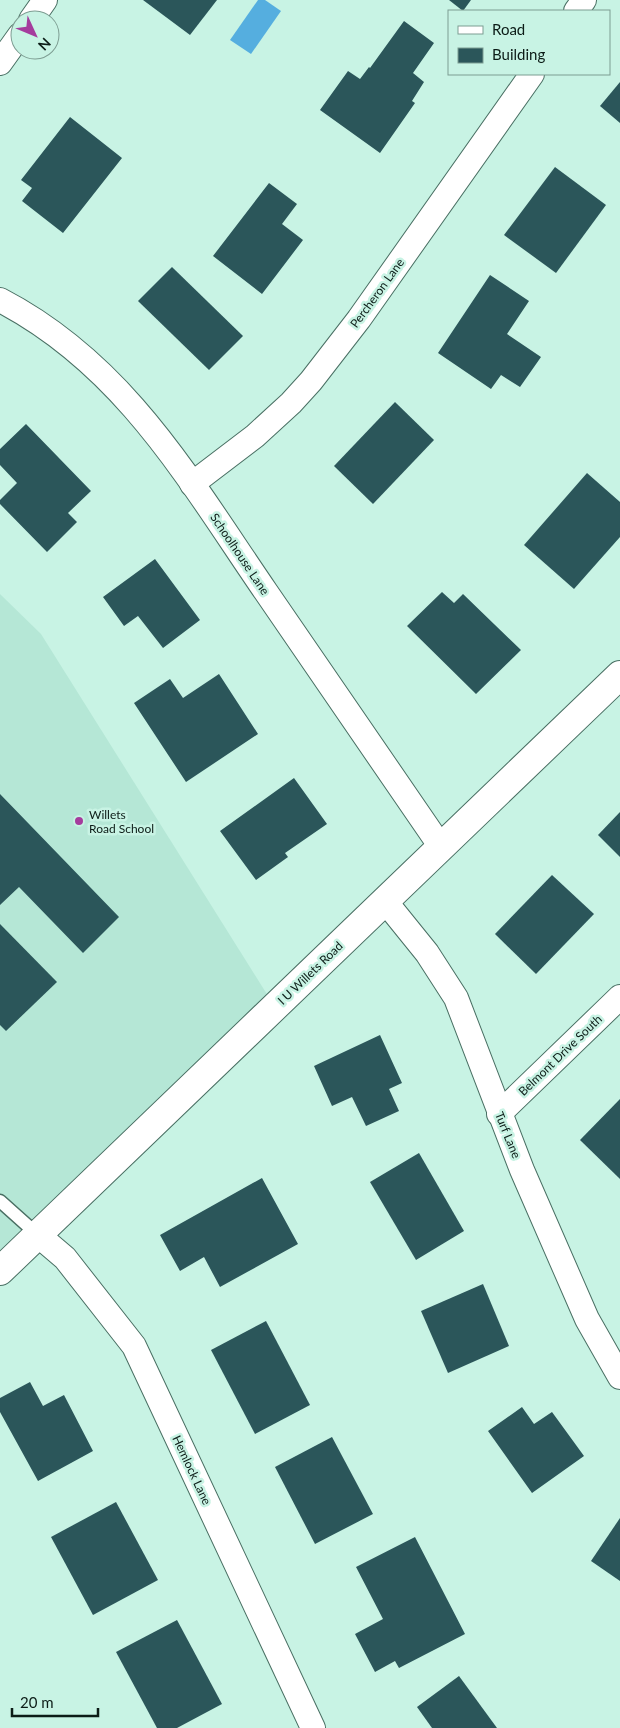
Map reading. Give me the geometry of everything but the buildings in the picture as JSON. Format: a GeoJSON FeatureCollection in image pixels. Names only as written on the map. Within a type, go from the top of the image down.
{"type":"FeatureCollection","features":[{"type":"Feature","properties":{"kind":"main road","name":"I U Willets Road"},"geometry":{"type":"LineString","coordinates":[[0,1271],[620,675]]}},
{"type":"Feature","properties":{"kind":"street"},"geometry":{"type":"LineString","coordinates":[[0,63],[10,49]]}},
{"type":"Feature","properties":{"kind":"street","name":"Percheron Lane"},"geometry":{"type":"LineString","coordinates":[[192,484],[267,426],[311,381],[359,319],[531,75]]}},
{"type":"Feature","properties":{"kind":"street","name":"Schoolhouse Lane"},"geometry":{"type":"LineString","coordinates":[[2,304],[49,330],[95,365],[140,413],[192,484],[441,847]]}},
{"type":"Feature","properties":{"kind":"street","name":"Turf Lane"},"geometry":{"type":"LineString","coordinates":[[385,901],[427,953],[456,998],[499,1114],[587,1320],[620,1377]]}},
{"type":"Feature","properties":{"kind":"street","name":"Belmont Drive South"},"geometry":{"type":"LineString","coordinates":[[499,1114],[620,997]]}},
{"type":"Feature","properties":{"kind":"street","name":"Hemlock Lane"},"geometry":{"type":"LineString","coordinates":[[38,1235],[65,1258],[134,1346],[314,1728]]}},
{"type":"Feature","properties":{"kind":"lane"},"geometry":{"type":"LineString","coordinates":[[0,1201],[38,1235]]}},
{"type":"Feature","properties":{"kind":"shaded area","name":"Willets Road School"},"geometry":{"type":"Polygon","coordinates":[[[0,594],[41,634],[275,1007],[0,1268],[0,594]]]}},
{"type":"Feature","properties":{"kind":"water"},"geometry":{"type":"Polygon","coordinates":[[[258,0],[265,0],[281,11],[251,54],[230,40],[258,0]]]}},
{"type":"Feature","properties":{"kind":"place","name":"Willets Road School"},"geometry":{"type":"Point","coordinates":[79,821]}}]}
